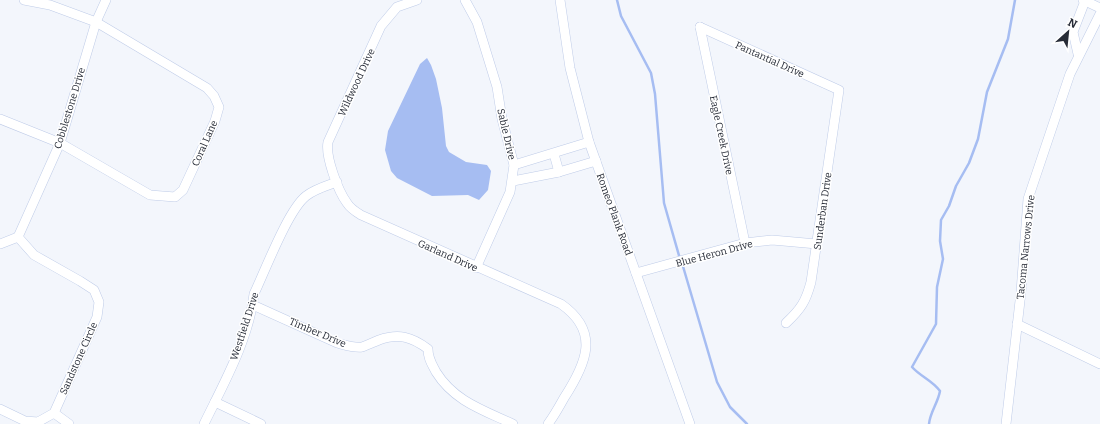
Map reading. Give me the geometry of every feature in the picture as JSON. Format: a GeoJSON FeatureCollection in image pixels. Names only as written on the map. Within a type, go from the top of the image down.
{"type":"FeatureCollection","features":[{"type":"Feature","properties":{"kind":"street"},"geometry":{"type":"LineString","coordinates":[[24,0],[50,5],[96,22]]}},
{"type":"Feature","properties":{"kind":"street","name":"Cobblestone Drive"},"geometry":{"type":"LineString","coordinates":[[18,237],[60,143],[96,22],[106,0]]}},
{"type":"Feature","properties":{"kind":"street","name":"Wildwood Drive"},"geometry":{"type":"LineString","coordinates":[[337,182],[327,150],[328,142],[381,26],[397,7],[417,0]]}},
{"type":"Feature","properties":{"kind":"street","name":"Sable Drive"},"geometry":{"type":"LineString","coordinates":[[465,0],[477,22],[497,87],[502,119],[514,165],[513,181],[510,192],[476,268]]}},
{"type":"Feature","properties":{"kind":"street","name":"Romeo Plank Road"},"geometry":{"type":"LineString","coordinates":[[560,0],[570,68],[589,142],[690,424]]}},
{"type":"Feature","properties":{"kind":"street"},"geometry":{"type":"LineString","coordinates":[[1078,54],[1073,32],[1084,1],[1100,8]]}},
{"type":"Feature","properties":{"kind":"street","name":"Tacoma Narrows Drive"},"geometry":{"type":"LineString","coordinates":[[1006,424],[1017,324],[1028,199],[1070,74],[1078,54],[1100,14]]}},
{"type":"Feature","properties":{"kind":"street","name":"Coral Lane"},"geometry":{"type":"LineString","coordinates":[[60,143],[150,195],[175,197],[183,190],[215,120],[219,107],[214,96],[207,88],[96,22]]}},
{"type":"Feature","properties":{"kind":"street","name":"Pantantial Drive"},"geometry":{"type":"LineString","coordinates":[[700,27],[839,90]]}},
{"type":"Feature","properties":{"kind":"street","name":"Eagle Creek Drive"},"geometry":{"type":"LineString","coordinates":[[700,27],[745,243]]}},
{"type":"Feature","properties":{"kind":"street","name":"Sunderban Drive"},"geometry":{"type":"LineString","coordinates":[[786,323],[798,312],[806,301],[812,282],[839,90]]}},
{"type":"Feature","properties":{"kind":"street"},"geometry":{"type":"LineString","coordinates":[[0,119],[60,143]]}},
{"type":"Feature","properties":{"kind":"street"},"geometry":{"type":"LineString","coordinates":[[514,165],[554,154],[589,142]]}},
{"type":"Feature","properties":{"kind":"street"},"geometry":{"type":"LineString","coordinates":[[554,154],[559,172]]}},
{"type":"Feature","properties":{"kind":"street"},"geometry":{"type":"LineString","coordinates":[[513,181],[559,172],[596,161]]}},
{"type":"Feature","properties":{"kind":"street","name":"Garland Drive"},"geometry":{"type":"LineString","coordinates":[[337,182],[347,203],[361,215],[476,268],[561,304],[573,313],[586,334],[583,365],[578,378],[548,424]]}},
{"type":"Feature","properties":{"kind":"street","name":"Westfield Drive"},"geometry":{"type":"LineString","coordinates":[[204,424],[238,351],[254,294],[295,208],[306,196],[317,189],[337,182]]}},
{"type":"Feature","properties":{"kind":"street"},"geometry":{"type":"LineString","coordinates":[[0,244],[18,237]]}},
{"type":"Feature","properties":{"kind":"street","name":"Sandstone Circle"},"geometry":{"type":"LineString","coordinates":[[18,237],[34,255],[94,290],[99,302],[97,317],[54,413]]}},
{"type":"Feature","properties":{"kind":"street","name":"Blue Heron Drive"},"geometry":{"type":"LineString","coordinates":[[636,273],[745,243],[772,240],[817,244]]}},
{"type":"Feature","properties":{"kind":"street","name":"Timber Drive"},"geometry":{"type":"LineString","coordinates":[[252,305],[337,343],[349,346],[361,347],[396,336],[407,336],[428,349],[428,358],[449,390],[459,398],[513,424]]}},
{"type":"Feature","properties":{"kind":"street"},"geometry":{"type":"LineString","coordinates":[[1017,324],[1100,364]]}},
{"type":"Feature","properties":{"kind":"street"},"geometry":{"type":"LineString","coordinates":[[215,402],[261,424]]}},
{"type":"Feature","properties":{"kind":"street"},"geometry":{"type":"LineString","coordinates":[[0,409],[25,421],[38,422],[54,413],[69,424]]}},
{"type":"Feature","properties":{"kind":"water"},"geometry":{"type":"Polygon","coordinates":[[[427,58],[436,79],[442,108],[446,146],[449,152],[466,162],[487,165],[491,171],[488,190],[479,200],[468,195],[432,196],[397,178],[391,171],[385,150],[388,131],[420,64],[427,58]]]}},
{"type":"Feature","properties":{"kind":"waterway"},"geometry":{"type":"LineString","coordinates":[[617,0],[621,16],[651,73],[655,94],[664,203],[680,259]]}},
{"type":"Feature","properties":{"kind":"waterway"},"geometry":{"type":"LineString","coordinates":[[929,424],[940,391],[934,384],[912,367],[936,324],[937,287],[943,259],[940,241],[941,220],[949,206],[956,186],[969,163],[978,139],[987,92],[1008,39],[1015,0]]}},
{"type":"Feature","properties":{"kind":"waterway"},"geometry":{"type":"LineString","coordinates":[[682,263],[717,382],[730,407],[747,424]]}}]}
